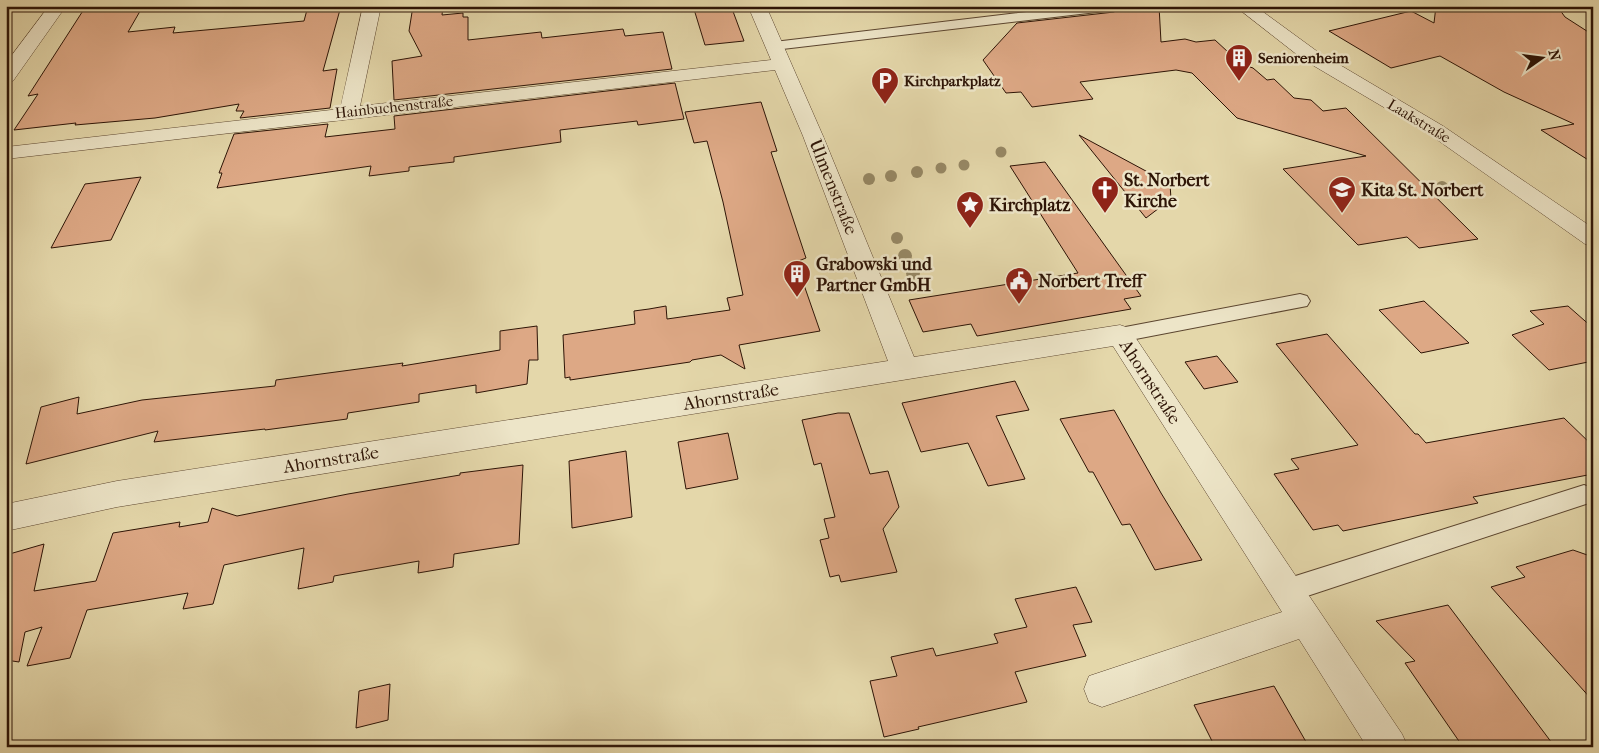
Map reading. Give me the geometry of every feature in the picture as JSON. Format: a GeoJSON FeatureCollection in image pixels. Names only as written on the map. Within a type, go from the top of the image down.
{"type":"FeatureCollection","features":[{"type":"Feature","properties":{"kind":"street"},"geometry":{"type":"LineString","coordinates":[[6,77],[58,6]]}},
{"type":"Feature","properties":{"kind":"street"},"geometry":{"type":"LineString","coordinates":[[349,112],[372,6]]}},
{"type":"Feature","properties":{"kind":"street","name":"Ulmenstraße"},"geometry":{"type":"LineString","coordinates":[[757,6],[813,136],[905,369]]}},
{"type":"Feature","properties":{"kind":"street","name":"Laakstraße"},"geometry":{"type":"LineString","coordinates":[[1243,6],[1311,56],[1436,130],[1593,239]]}},
{"type":"Feature","properties":{"kind":"street","name":"Hainbuchenstraße"},"geometry":{"type":"LineString","coordinates":[[6,153],[349,112],[777,55]]}},
{"type":"Feature","properties":{"kind":"street","name":"Ahornstraße"},"geometry":{"type":"LineString","coordinates":[[6,518],[117,494],[1120,335],[1389,747]]}},
{"type":"Feature","properties":{"kind":"street"},"geometry":{"type":"LineString","coordinates":[[1102,689],[1305,621]]}},
{"type":"Feature","properties":{"kind":"lane"},"geometry":{"type":"LineString","coordinates":[[777,55],[1114,6]]}},
{"type":"Feature","properties":{"kind":"lane"},"geometry":{"type":"LineString","coordinates":[[1120,335],[1300,301]]}},
{"type":"Feature","properties":{"kind":"lane"},"geometry":{"type":"LineString","coordinates":[[1286,591],[1584,495]]}},
{"type":"Feature","properties":{"kind":"building"},"geometry":{"type":"Polygon","coordinates":[[[86,6],[143,6],[128,32],[175,27],[173,33],[304,21],[308,6],[341,6],[323,71],[337,69],[330,108],[240,118],[244,111],[236,111],[239,104],[155,118],[75,125],[76,123],[14,130],[38,94],[28,96],[86,6]]]}},
{"type":"Feature","properties":{"kind":"building"},"geometry":{"type":"Polygon","coordinates":[[[413,6],[443,6],[442,15],[463,13],[463,17],[468,17],[468,40],[541,32],[542,38],[623,29],[625,36],[663,32],[672,69],[394,100],[392,61],[422,56],[409,31],[413,6]]]}},
{"type":"Feature","properties":{"kind":"building"},"geometry":{"type":"Polygon","coordinates":[[[693,6],[731,6],[744,41],[705,45],[693,6]]]}},
{"type":"Feature","properties":{"kind":"building"},"geometry":{"type":"Polygon","coordinates":[[[1123,6],[1159,6],[1161,42],[1185,39],[1196,42],[1215,40],[1241,64],[1253,68],[1267,80],[1274,79],[1294,98],[1311,100],[1323,111],[1346,108],[1478,239],[1419,248],[1407,237],[1358,245],[1283,169],[1366,156],[1237,118],[1192,73],[1176,70],[1080,82],[1093,99],[1032,107],[1021,92],[1006,93],[983,60],[1017,23],[1114,12],[1123,6]]]}},
{"type":"Feature","properties":{"kind":"building"},"geometry":{"type":"Polygon","coordinates":[[[1436,6],[1557,6],[1565,17],[1593,35],[1593,163],[1541,130],[1574,124],[1504,92],[1440,56],[1391,68],[1329,31],[1411,11],[1434,23],[1436,6]]]}},
{"type":"Feature","properties":{"kind":"building"},"geometry":{"type":"Polygon","coordinates":[[[675,83],[684,119],[638,125],[637,121],[560,130],[561,142],[454,157],[454,162],[409,167],[409,171],[369,176],[371,166],[217,188],[222,173],[219,173],[234,134],[328,124],[325,137],[395,129],[394,116],[675,83]]]}},
{"type":"Feature","properties":{"kind":"building"},"geometry":{"type":"Polygon","coordinates":[[[761,102],[777,151],[771,152],[806,258],[796,262],[820,331],[739,345],[745,369],[721,355],[692,360],[690,362],[570,380],[570,377],[565,378],[563,335],[635,324],[634,311],[666,306],[667,319],[730,310],[727,298],[743,295],[723,202],[707,141],[694,143],[685,112],[761,102]]]}},
{"type":"Feature","properties":{"kind":"building"},"geometry":{"type":"Polygon","coordinates":[[[1079,135],[1170,184],[1171,199],[1146,218],[1079,135]]]}},
{"type":"Feature","properties":{"kind":"building","name":"Norbert Treff"},"geometry":{"type":"Polygon","coordinates":[[[1045,162],[1141,296],[1124,299],[1131,309],[977,336],[971,324],[923,332],[909,300],[1078,273],[1010,166],[1045,162]]]}},
{"type":"Feature","properties":{"kind":"building"},"geometry":{"type":"Polygon","coordinates":[[[141,177],[111,240],[51,248],[85,184],[141,177]]]}},
{"type":"Feature","properties":{"kind":"building"},"geometry":{"type":"Polygon","coordinates":[[[1424,301],[1469,343],[1421,353],[1379,310],[1424,301]]]}},
{"type":"Feature","properties":{"kind":"building"},"geometry":{"type":"Polygon","coordinates":[[[1568,306],[1593,328],[1593,361],[1549,370],[1512,335],[1544,324],[1530,311],[1568,306]]]}},
{"type":"Feature","properties":{"kind":"building"},"geometry":{"type":"Polygon","coordinates":[[[537,326],[538,360],[529,360],[527,384],[476,393],[476,385],[419,394],[419,402],[348,413],[347,419],[265,430],[154,442],[158,431],[26,464],[41,407],[79,397],[77,414],[142,400],[275,386],[276,380],[403,363],[402,366],[500,350],[500,331],[537,326]]]}},
{"type":"Feature","properties":{"kind":"building"},"geometry":{"type":"Polygon","coordinates":[[[1327,334],[1415,434],[1418,434],[1426,443],[1564,418],[1593,446],[1593,474],[1473,497],[1478,503],[1343,531],[1338,525],[1313,530],[1274,474],[1299,469],[1291,459],[1358,445],[1276,344],[1327,334]]]}},
{"type":"Feature","properties":{"kind":"building"},"geometry":{"type":"Polygon","coordinates":[[[1217,356],[1238,382],[1204,389],[1185,362],[1217,356]]]}},
{"type":"Feature","properties":{"kind":"building"},"geometry":{"type":"Polygon","coordinates":[[[1015,381],[1029,410],[996,416],[1025,479],[988,486],[968,443],[921,452],[902,403],[1015,381]]]}},
{"type":"Feature","properties":{"kind":"building"},"geometry":{"type":"Polygon","coordinates":[[[1114,410],[1202,560],[1155,570],[1130,524],[1122,525],[1093,472],[1089,472],[1060,419],[1114,410]]]}},
{"type":"Feature","properties":{"kind":"building"},"geometry":{"type":"Polygon","coordinates":[[[838,413],[849,413],[870,474],[888,471],[899,507],[883,529],[897,572],[841,582],[839,575],[830,577],[820,540],[829,538],[824,519],[835,517],[821,463],[814,465],[802,420],[838,413]]]}},
{"type":"Feature","properties":{"kind":"building"},"geometry":{"type":"Polygon","coordinates":[[[728,433],[738,479],[686,489],[678,442],[728,433]]]}},
{"type":"Feature","properties":{"kind":"building"},"geometry":{"type":"Polygon","coordinates":[[[626,451],[632,517],[572,528],[569,461],[626,451]]]}},
{"type":"Feature","properties":{"kind":"building"},"geometry":{"type":"Polygon","coordinates":[[[523,465],[519,544],[454,554],[453,567],[418,573],[419,561],[334,576],[333,582],[298,589],[304,548],[224,565],[213,604],[183,609],[188,593],[87,610],[70,658],[27,666],[42,627],[25,632],[19,662],[6,660],[6,555],[44,544],[34,591],[96,581],[113,533],[180,522],[179,527],[208,522],[212,508],[237,516],[348,494],[460,475],[460,473],[523,465]]]}},
{"type":"Feature","properties":{"kind":"building"},"geometry":{"type":"Polygon","coordinates":[[[1573,550],[1593,557],[1593,701],[1491,587],[1525,577],[1516,567],[1573,550]]]}},
{"type":"Feature","properties":{"kind":"building"},"geometry":{"type":"Polygon","coordinates":[[[1076,587],[1092,622],[1073,625],[1086,656],[1015,672],[1027,702],[918,727],[919,729],[884,737],[870,681],[897,676],[891,657],[933,648],[936,656],[998,643],[994,634],[1027,627],[1015,599],[1076,587]]]}},
{"type":"Feature","properties":{"kind":"building"},"geometry":{"type":"Polygon","coordinates":[[[1448,605],[1555,747],[1463,747],[1405,663],[1415,661],[1376,621],[1448,605]]]}},
{"type":"Feature","properties":{"kind":"building"},"geometry":{"type":"Polygon","coordinates":[[[390,684],[388,720],[356,728],[359,691],[390,684]]]}},
{"type":"Feature","properties":{"kind":"building"},"geometry":{"type":"Polygon","coordinates":[[[1274,686],[1309,747],[1215,747],[1194,705],[1274,686]]]}},
{"type":"Feature","properties":{"kind":"place","name":"Seniorenheim"},"geometry":{"type":"Point","coordinates":[1239,82]}},
{"type":"Feature","properties":{"kind":"place","name":"Kirchparkplatz"},"geometry":{"type":"Point","coordinates":[885,105]}},
{"type":"Feature","properties":{"kind":"place","name":"St. Norbert Kirche"},"geometry":{"type":"Point","coordinates":[1105,214]}},
{"type":"Feature","properties":{"kind":"place","name":"Kita St. Norbert"},"geometry":{"type":"Point","coordinates":[1342,214]}},
{"type":"Feature","properties":{"kind":"place","name":"Kirchplatz"},"geometry":{"type":"Point","coordinates":[970,229]}},
{"type":"Feature","properties":{"kind":"place","name":"Grabowski und Partner GmbH"},"geometry":{"type":"Point","coordinates":[797,298]}},
{"type":"Feature","properties":{"kind":"place","name":"Norbert Treff"},"geometry":{"type":"Point","coordinates":[1019,305]}}]}
